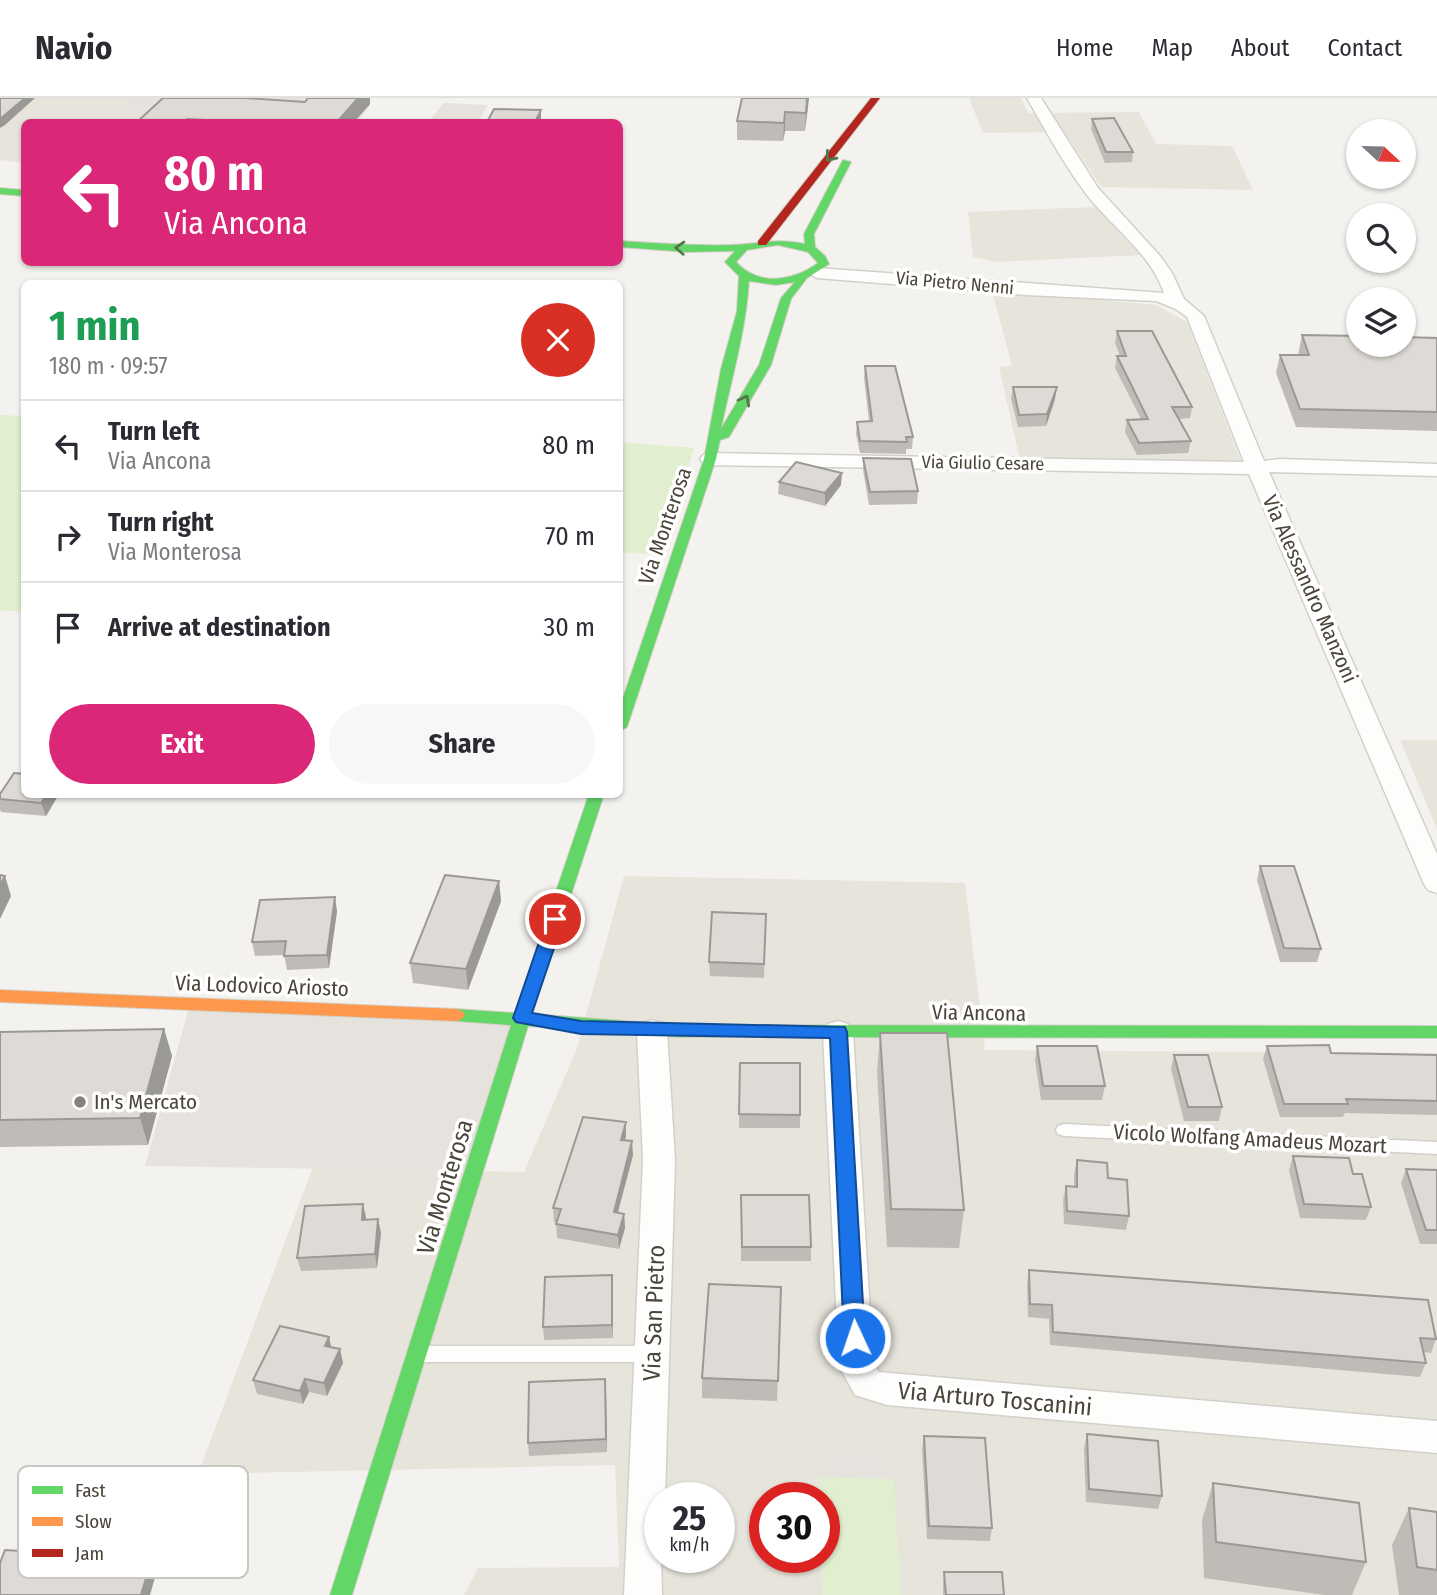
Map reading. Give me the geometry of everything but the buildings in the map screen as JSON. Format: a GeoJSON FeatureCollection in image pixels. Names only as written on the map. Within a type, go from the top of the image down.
{"type":"FeatureCollection","features":[{"type":"Feature","properties":{"kind":"main road"},"geometry":{"type":"LineString","coordinates":[[762,243],[874,101]]}},
{"type":"Feature","properties":{"kind":"main road"},"geometry":{"type":"LineString","coordinates":[[623,254],[725,269],[764,281],[810,276],[824,264],[809,234],[874,101]]}},
{"type":"Feature","properties":{"kind":"main road"},"geometry":{"type":"LineString","coordinates":[[623,244],[741,248],[762,243],[788,243],[816,252]]}},
{"type":"Feature","properties":{"kind":"main road","name":"Via Monterosa"},"geometry":{"type":"LineString","coordinates":[[623,718],[710,458],[745,292],[725,269],[733,254],[741,248]]}},
{"type":"Feature","properties":{"kind":"main road","name":"Via Monterosa"},"geometry":{"type":"LineString","coordinates":[[710,458],[765,365],[786,298],[810,276]]}},
{"type":"Feature","properties":{"kind":"main road","name":"Via Monterosa"},"geometry":{"type":"LineString","coordinates":[[341,1595],[522,1018],[596,798]]}},
{"type":"Feature","properties":{"kind":"main road","name":"Via Lodovico Ariosto"},"geometry":{"type":"LineString","coordinates":[[0,996],[522,1018]]}},
{"type":"Feature","properties":{"kind":"main road","name":"Via Ancona"},"geometry":{"type":"LineString","coordinates":[[522,1018],[581,1028],[652,1031],[1033,1035],[1437,1032]]}},
{"type":"Feature","properties":{"kind":"street"},"geometry":{"type":"LineString","coordinates":[[1034,98],[1101,202],[1151,256],[1172,284],[1177,301]]}},
{"type":"Feature","properties":{"kind":"street","name":"Via Pietro Nenni"},"geometry":{"type":"LineString","coordinates":[[816,252],[1027,279],[1093,291]]}},
{"type":"Feature","properties":{"kind":"street","name":"Via Pietro Nenni"},"geometry":{"type":"LineString","coordinates":[[810,276],[1026,290],[1093,291],[1156,296],[1177,301]]}},
{"type":"Feature","properties":{"kind":"street","name":"Via Alessandro Manzoni"},"geometry":{"type":"LineString","coordinates":[[1177,301],[1195,316],[1257,468],[1426,830],[1437,884]]}},
{"type":"Feature","properties":{"kind":"street","name":"Via Giulio Cesare"},"geometry":{"type":"LineString","coordinates":[[710,458],[1257,468],[1280,465],[1437,470]]}},
{"type":"Feature","properties":{"kind":"street","name":"Via San Pietro"},"geometry":{"type":"LineString","coordinates":[[643,1595],[659,1160],[652,1031]]}},
{"type":"Feature","properties":{"kind":"street","name":"Via Arturo Toscanini"},"geometry":{"type":"LineString","coordinates":[[838,1032],[856,1366],[867,1384],[887,1390],[1437,1437]]}},
{"type":"Feature","properties":{"kind":"lane","name":"Vicolo Wolfang Amadeus Mozart"},"geometry":{"type":"LineString","coordinates":[[1064,1130],[1437,1149]]}},
{"type":"Feature","properties":{"kind":"lane"},"geometry":{"type":"LineString","coordinates":[[417,1354],[652,1354]]}},
{"type":"Feature","properties":{"kind":"shaded area"},"geometry":{"type":"Polygon","coordinates":[[[0,98],[128,98],[102,119],[21,119],[21,163],[0,160],[0,98]]]}},
{"type":"Feature","properties":{"kind":"shaded area"},"geometry":{"type":"Polygon","coordinates":[[[128,98],[303,98],[370,105],[360,119],[102,119],[128,98]]]}},
{"type":"Feature","properties":{"kind":"shaded area"},"geometry":{"type":"Polygon","coordinates":[[[969,98],[1021,98],[1028,113],[1139,112],[1156,144],[1232,146],[1253,190],[1101,187],[1064,132],[983,133],[969,98]]]}},
{"type":"Feature","properties":{"kind":"shaded area"},"geometry":{"type":"Polygon","coordinates":[[[444,103],[488,105],[480,119],[431,119],[444,103]]]}},
{"type":"Feature","properties":{"kind":"shaded area"},"geometry":{"type":"Polygon","coordinates":[[[1095,207],[1140,255],[997,262],[973,257],[968,212],[1095,207]]]}},
{"type":"Feature","properties":{"kind":"shaded area"},"geometry":{"type":"Polygon","coordinates":[[[993,294],[1156,305],[1187,322],[1245,471],[1020,460],[999,367],[1012,366],[993,294]]]}},
{"type":"Feature","properties":{"kind":"shaded area"},"geometry":{"type":"Polygon","coordinates":[[[1400,740],[1437,740],[1437,829],[1400,740]]]}},
{"type":"Feature","properties":{"kind":"shaded area"},"geometry":{"type":"Polygon","coordinates":[[[624,876],[965,883],[985,1050],[1437,1053],[1437,1595],[464,1595],[478,1568],[619,1567],[615,1465],[248,1473],[248,1466],[201,1466],[313,1167],[524,1172],[577,1048],[624,876]]]}},
{"type":"Feature","properties":{"kind":"shaded area","name":"In's Mercato"},"geometry":{"type":"Polygon","coordinates":[[[190,1004],[522,1018],[471,1171],[145,1166],[190,1004]]]}},
{"type":"Feature","properties":{"kind":"shaded area"},"geometry":{"type":"Polygon","coordinates":[[[818,1450],[893,1452],[894,1479],[819,1477],[818,1450]]]}},
{"type":"Feature","properties":{"kind":"green space"},"geometry":{"type":"Polygon","coordinates":[[[0,415],[21,416],[21,612],[0,610],[0,415]]]}},
{"type":"Feature","properties":{"kind":"green space"},"geometry":{"type":"Polygon","coordinates":[[[623,442],[694,448],[661,555],[623,552],[623,442]]]}},
{"type":"Feature","properties":{"kind":"green space"},"geometry":{"type":"Polygon","coordinates":[[[819,1477],[894,1479],[901,1595],[822,1595],[822,1573],[840,1573],[840,1482],[819,1482],[819,1477]]]}},
{"type":"Feature","properties":{"kind":"traffic: fast"},"geometry":{"type":"LineString","coordinates":[[810,248],[809,234],[846,162]]}},
{"type":"Feature","properties":{"kind":"traffic: fast"},"geometry":{"type":"LineString","coordinates":[[0,191],[21,193]]}},
{"type":"Feature","properties":{"kind":"traffic: fast"},"geometry":{"type":"LineString","coordinates":[[778,242],[812,249],[824,264],[802,277],[776,282],[750,278],[739,272],[730,262],[744,248],[778,242]]}},
{"type":"Feature","properties":{"kind":"traffic: fast"},"geometry":{"type":"LineString","coordinates":[[623,244],[687,249],[742,248]]}},
{"type":"Feature","properties":{"kind":"traffic: fast"},"geometry":{"type":"LineString","coordinates":[[623,718],[710,459],[727,369],[742,311],[744,276]]}},
{"type":"Feature","properties":{"kind":"traffic: fast"},"geometry":{"type":"LineString","coordinates":[[723,437],[765,365],[786,298],[803,279]]}},
{"type":"Feature","properties":{"kind":"traffic: fast"},"geometry":{"type":"LineString","coordinates":[[341,1595],[522,1018],[596,798]]}},
{"type":"Feature","properties":{"kind":"traffic: fast"},"geometry":{"type":"LineString","coordinates":[[456,1015],[680,1031],[1437,1032]]}},
{"type":"Feature","properties":{"kind":"traffic: slow"},"geometry":{"type":"LineString","coordinates":[[0,996],[456,1015]]}},
{"type":"Feature","properties":{"kind":"traffic: jam"},"geometry":{"type":"LineString","coordinates":[[762,243],[876,98]]}},
{"type":"Feature","properties":{"kind":"place","name":"In's Mercato"},"geometry":{"type":"Point","coordinates":[80,1102]}},
{"type":"Feature","properties":{"kind":"route"},"geometry":{"type":"LineString","coordinates":[[555,919],[522,1018],[581,1028],[838,1032],[855,1338]]}}]}
